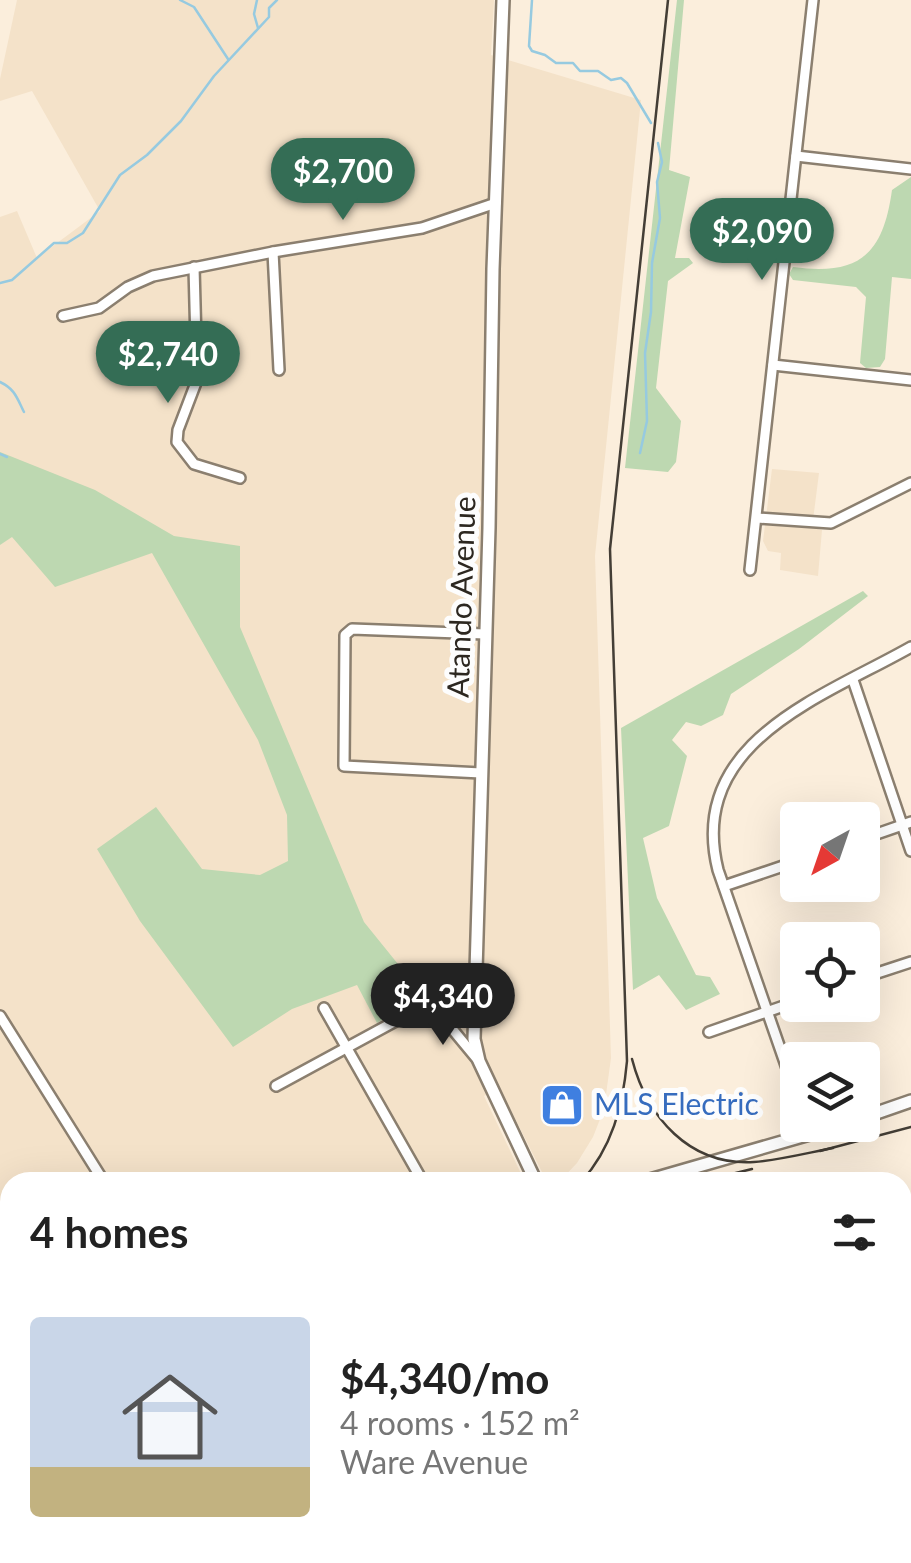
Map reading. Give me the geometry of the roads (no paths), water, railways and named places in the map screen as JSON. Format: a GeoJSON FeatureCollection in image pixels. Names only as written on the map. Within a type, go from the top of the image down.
{"type":"FeatureCollection","features":[{"type":"Feature","properties":{"kind":"main road","name":"Atando Avenue"},"geometry":{"type":"LineString","coordinates":[[503,0],[474,1039],[479,1061],[531,1172]]}},
{"type":"Feature","properties":{"kind":"main road"},"geometry":{"type":"LineString","coordinates":[[880,1112],[911,1101]]}},
{"type":"Feature","properties":{"kind":"main road"},"geometry":{"type":"LineString","coordinates":[[676,1172],[780,1139]]}},
{"type":"Feature","properties":{"kind":"street"},"geometry":{"type":"LineString","coordinates":[[750,570],[812,0]]}},
{"type":"Feature","properties":{"kind":"street"},"geometry":{"type":"LineString","coordinates":[[796,156],[911,169]]}},
{"type":"Feature","properties":{"kind":"street"},"geometry":{"type":"LineString","coordinates":[[63,316],[107,304],[140,280],[273,252],[422,228],[496,203]]}},
{"type":"Feature","properties":{"kind":"street"},"geometry":{"type":"LineString","coordinates":[[273,252],[278,370]]}},
{"type":"Feature","properties":{"kind":"street"},"geometry":{"type":"LineString","coordinates":[[194,267],[197,380],[177,442],[194,464],[240,478]]}},
{"type":"Feature","properties":{"kind":"street"},"geometry":{"type":"LineString","coordinates":[[773,365],[911,380]]}},
{"type":"Feature","properties":{"kind":"street"},"geometry":{"type":"LineString","coordinates":[[757,518],[830,523],[911,483]]}},
{"type":"Feature","properties":{"kind":"street"},"geometry":{"type":"LineString","coordinates":[[481,773],[344,766],[347,631],[486,634]]}},
{"type":"Feature","properties":{"kind":"street"},"geometry":{"type":"LineString","coordinates":[[780,1049],[714,855],[712,824],[716,802],[726,778],[762,734],[911,647]]}},
{"type":"Feature","properties":{"kind":"street"},"geometry":{"type":"LineString","coordinates":[[853,680],[907,823],[911,851]]}},
{"type":"Feature","properties":{"kind":"street"},"geometry":{"type":"LineString","coordinates":[[880,832],[907,823]]}},
{"type":"Feature","properties":{"kind":"street"},"geometry":{"type":"LineString","coordinates":[[724,886],[780,867]]}},
{"type":"Feature","properties":{"kind":"street"},"geometry":{"type":"LineString","coordinates":[[880,972],[911,962]]}},
{"type":"Feature","properties":{"kind":"street"},"geometry":{"type":"LineString","coordinates":[[276,1086],[427,1004],[434,1007],[479,1061]]}},
{"type":"Feature","properties":{"kind":"street"},"geometry":{"type":"LineString","coordinates":[[709,1032],[780,1007]]}},
{"type":"Feature","properties":{"kind":"street"},"geometry":{"type":"LineString","coordinates":[[324,1008],[417,1172]]}},
{"type":"Feature","properties":{"kind":"street"},"geometry":{"type":"LineString","coordinates":[[0,1016],[98,1172]]}},
{"type":"Feature","properties":{"kind":"waterway"},"geometry":{"type":"LineString","coordinates":[[180,0],[194,7],[228,59]]}},
{"type":"Feature","properties":{"kind":"waterway"},"geometry":{"type":"LineString","coordinates":[[257,0],[254,14],[258,28]]}},
{"type":"Feature","properties":{"kind":"waterway"},"geometry":{"type":"LineString","coordinates":[[0,283],[12,280],[54,243],[67,243],[83,233],[120,175],[181,121],[214,76],[269,17],[269,8],[277,0]]}},
{"type":"Feature","properties":{"kind":"waterway"},"geometry":{"type":"LineString","coordinates":[[532,0],[532,51],[556,63],[573,63],[580,71],[598,71],[611,80],[621,78],[651,123]]}},
{"type":"Feature","properties":{"kind":"waterway"},"geometry":{"type":"LineString","coordinates":[[640,453],[647,421],[645,353],[660,218],[657,182],[662,162],[658,143]]}},
{"type":"Feature","properties":{"kind":"waterway"},"geometry":{"type":"LineString","coordinates":[[0,382],[12,391],[24,412]]}},
{"type":"Feature","properties":{"kind":"waterway"},"geometry":{"type":"LineString","coordinates":[[0,454],[7,457]]}},
{"type":"Feature","properties":{"kind":"railway"},"geometry":{"type":"LineString","coordinates":[[589,1172],[614,1126],[627,1061],[610,549],[668,0]]}},
{"type":"Feature","properties":{"kind":"railway"},"geometry":{"type":"LineString","coordinates":[[632,1059],[648,1100],[660,1118],[674,1134],[710,1156],[754,1162],[833,1148]]}},
{"type":"Feature","properties":{"kind":"railway"},"geometry":{"type":"LineString","coordinates":[[820,1151],[911,1127]]}},
{"type":"Feature","properties":{"kind":"railway"},"geometry":{"type":"LineString","coordinates":[[740,1172],[752,1169]]}},
{"type":"Feature","properties":{"kind":"place","name":"MLS Electric"},"geometry":{"type":"Point","coordinates":[562,1105]}}]}
